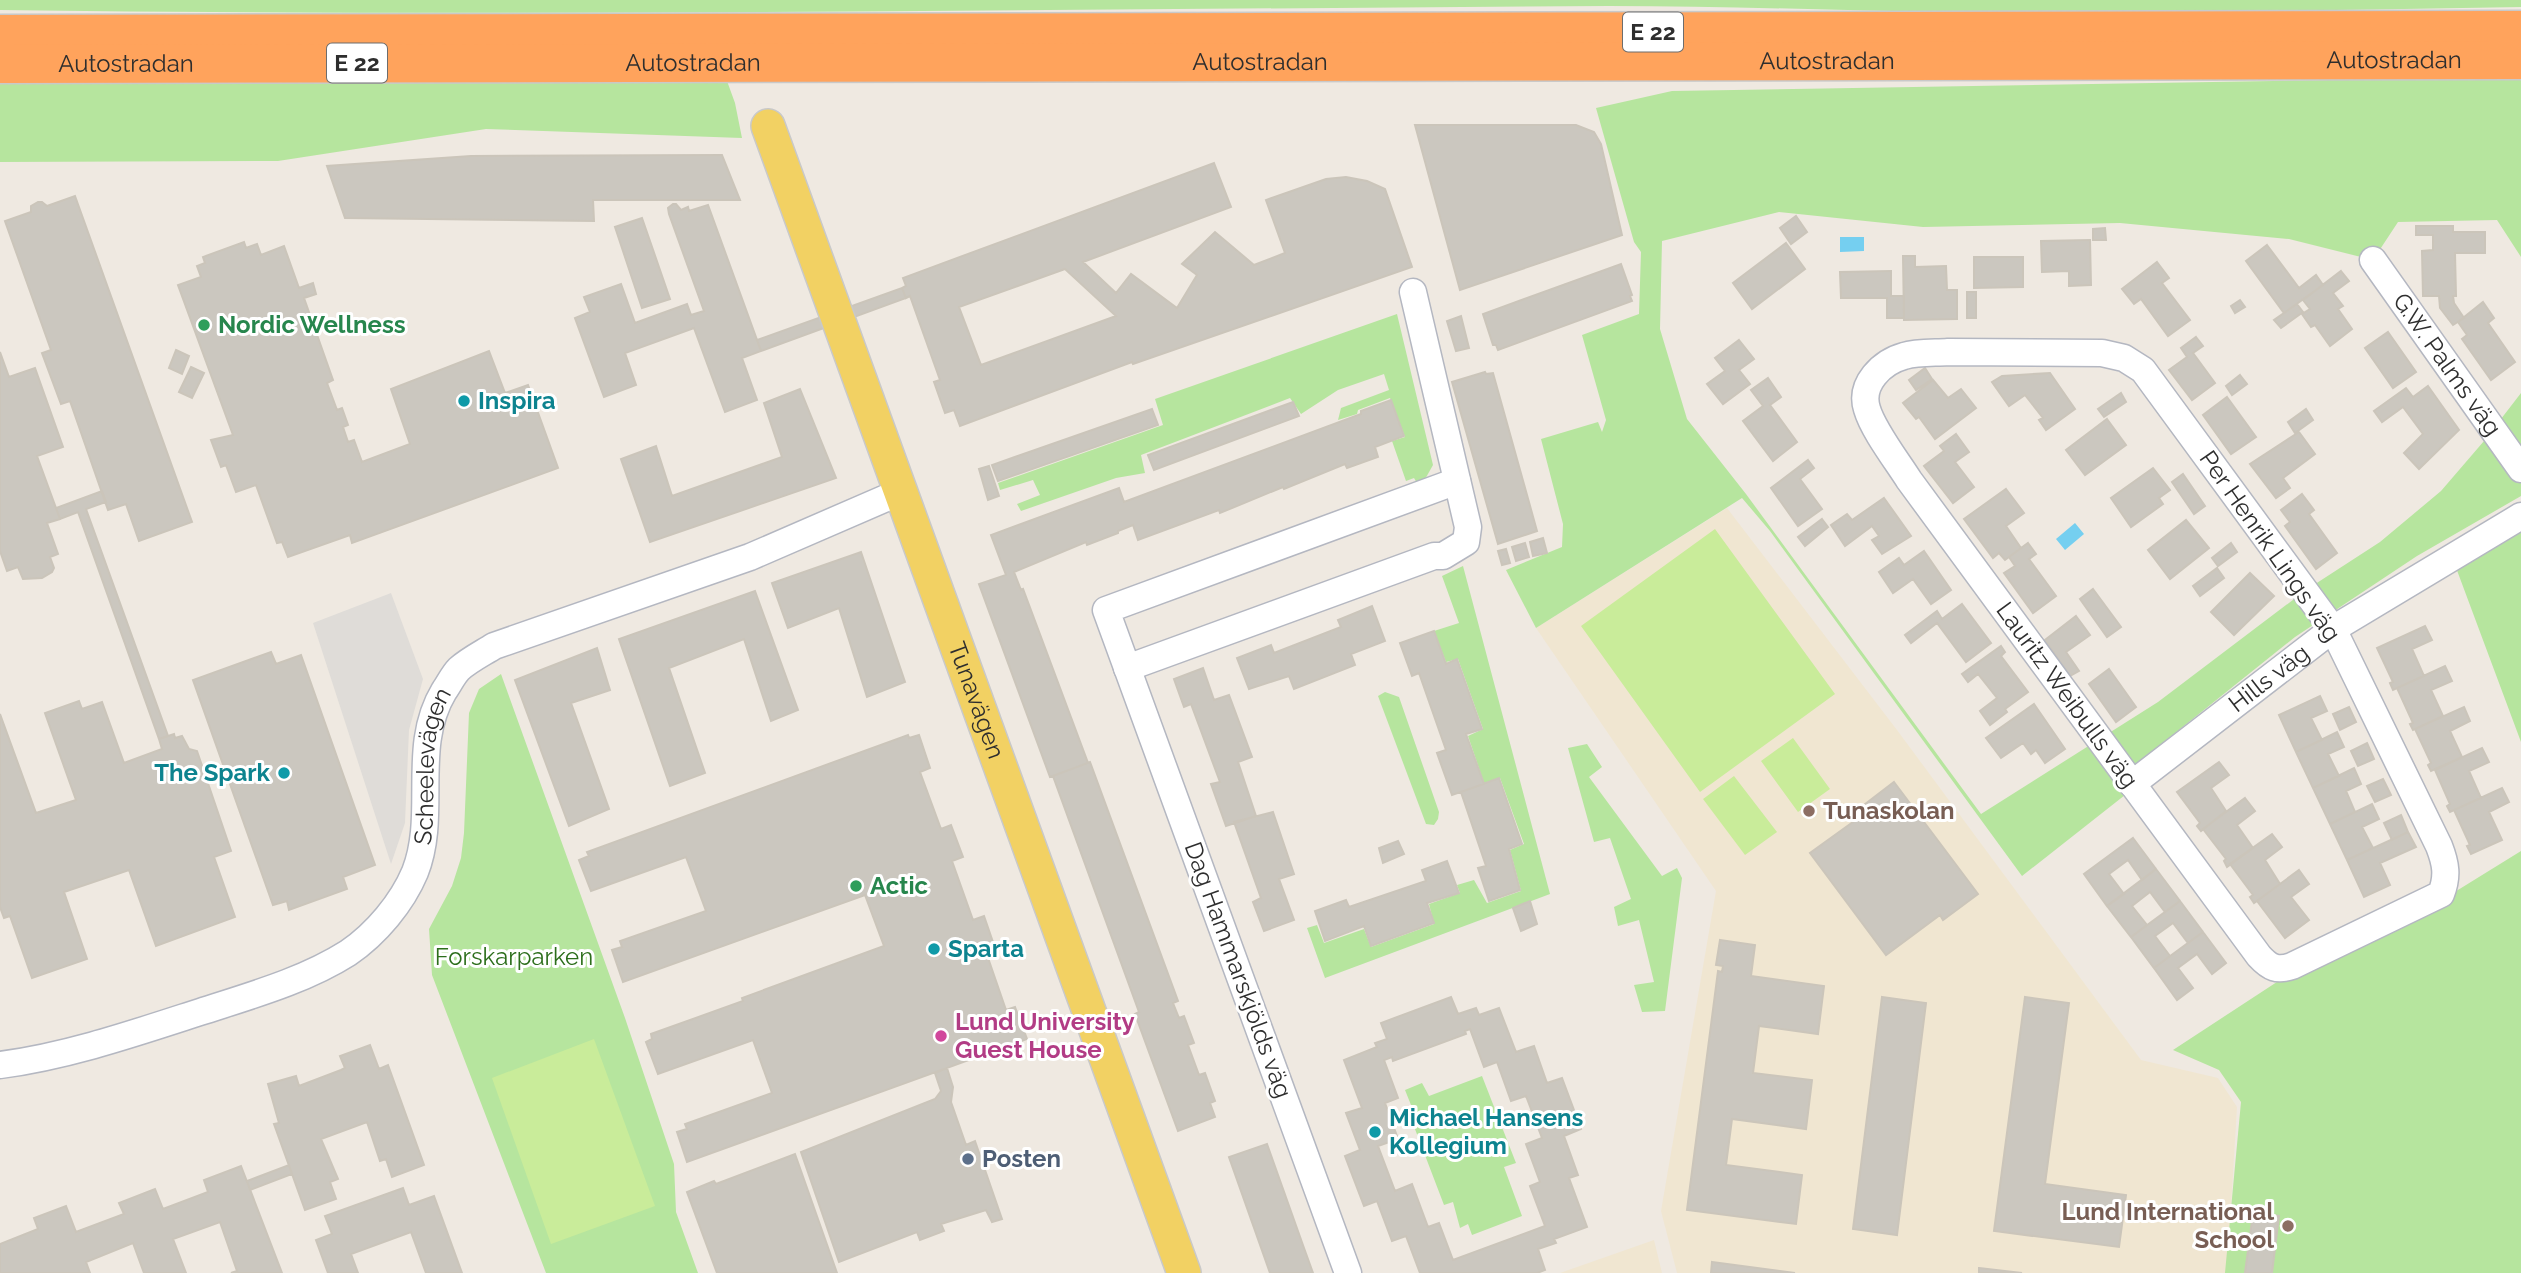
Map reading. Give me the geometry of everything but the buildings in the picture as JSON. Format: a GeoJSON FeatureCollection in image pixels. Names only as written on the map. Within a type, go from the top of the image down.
{"type":"FeatureCollection","features":[{"type":"Feature","properties":{"kind":"highway","name":"Autostradan"},"geometry":{"type":"LineString","coordinates":[[788,48],[2521,30]]}},
{"type":"Feature","properties":{"kind":"highway","name":"Autostradan"},"geometry":{"type":"LineString","coordinates":[[0,34],[788,48],[2521,60]]}},
{"type":"Feature","properties":{"kind":"highway","name":"Autostradan"},"geometry":{"type":"LineString","coordinates":[[0,64],[709,47]]}},
{"type":"Feature","properties":{"kind":"main road","name":"Tunavägen"},"geometry":{"type":"LineString","coordinates":[[768,126],[1184,1273]]}},
{"type":"Feature","properties":{"kind":"street","name":"G.W. Palms väg"},"geometry":{"type":"LineString","coordinates":[[2373,260],[2521,469]]}},
{"type":"Feature","properties":{"kind":"street"},"geometry":{"type":"LineString","coordinates":[[1127,668],[1434,556],[1443,556],[1466,542],[1469,535],[1413,292]]}},
{"type":"Feature","properties":{"kind":"street","name":"Per Henrik Lings väg"},"geometry":{"type":"LineString","coordinates":[[1866,397],[1876,372],[1905,355],[1948,352],[2102,353],[2124,358],[2143,370],[2333,629],[2446,865],[2446,881],[2441,894],[2292,966]]}},
{"type":"Feature","properties":{"kind":"street","name":"Lauritz Weibulls väg"},"geometry":{"type":"LineString","coordinates":[[1866,397],[1867,409],[1909,480],[2259,956],[2273,968],[2292,966]]}},
{"type":"Feature","properties":{"kind":"street","name":"Dag Hammarskjölds väg"},"geometry":{"type":"LineString","coordinates":[[1348,1273],[1106,610],[1457,481]]}},
{"type":"Feature","properties":{"kind":"street","name":"Scheelevägen"},"geometry":{"type":"LineString","coordinates":[[0,1065],[80,1048],[164,1024],[302,976],[347,953],[363,941],[401,901],[414,873],[424,836],[424,786],[429,723],[440,698],[457,671],[495,646],[750,557],[900,492]]}},
{"type":"Feature","properties":{"kind":"street","name":"Hills väg"},"geometry":{"type":"LineString","coordinates":[[2132,784],[2333,629],[2521,516]]}},
{"type":"Feature","properties":{"kind":"shaded area","name":"Tunaskolan"},"geometry":{"type":"Polygon","coordinates":[[[1727,508],[1897,730],[2141,1060],[2218,1078],[2237,1107],[2227,1273],[1677,1273],[1661,1211],[1716,891],[1536,628],[1727,508]]]}},
{"type":"Feature","properties":{"kind":"shaded area"},"geometry":{"type":"Polygon","coordinates":[[[391,593],[423,679],[409,730],[405,823],[391,864],[313,623],[391,593]]]}},
{"type":"Feature","properties":{"kind":"shaded area"},"geometry":{"type":"Polygon","coordinates":[[[1654,1240],[1662,1273],[1560,1273],[1654,1240]]]}},
{"type":"Feature","properties":{"kind":"green space"},"geometry":{"type":"Polygon","coordinates":[[[0,0],[2521,0],[2521,7],[2084,12],[1609,6],[402,13],[0,10],[0,0]]]}},
{"type":"Feature","properties":{"kind":"green space"},"geometry":{"type":"Polygon","coordinates":[[[2448,78],[2521,80],[2521,257],[2497,220],[2398,222],[2373,260],[2289,239],[2120,223],[1923,227],[1779,212],[1662,241],[1660,329],[1687,419],[1746,494],[1981,814],[2158,702],[2306,590],[2380,542],[2441,491],[2521,393],[2521,496],[2417,556],[2295,637],[2119,778],[2125,795],[2022,876],[1770,531],[1742,498],[1536,628],[1506,570],[1562,547],[1563,524],[1541,439],[1598,422],[1602,432],[1606,420],[1582,335],[1639,314],[1641,252],[1634,242],[1596,108],[1672,91],[2448,78]]]}},
{"type":"Feature","properties":{"kind":"green space"},"geometry":{"type":"Polygon","coordinates":[[[727,81],[735,103],[742,138],[486,129],[278,161],[0,162],[0,83],[727,81]]]}},
{"type":"Feature","properties":{"kind":"green space"},"geometry":{"type":"Polygon","coordinates":[[[1397,314],[1433,465],[1424,481],[1417,483],[1414,478],[1406,481],[1392,441],[1405,437],[1390,398],[1338,420],[1341,408],[1389,390],[1384,374],[1338,390],[1301,414],[1290,398],[1141,455],[1145,473],[1116,478],[1021,511],[1017,504],[1040,495],[1033,480],[1000,490],[998,483],[1163,425],[1155,399],[1397,314]]]}},
{"type":"Feature","properties":{"kind":"green space"},"geometry":{"type":"Polygon","coordinates":[[[2521,525],[2521,742],[2455,565],[2521,525]]]}},
{"type":"Feature","properties":{"kind":"green space"},"geometry":{"type":"Polygon","coordinates":[[[1715,529],[1835,694],[1700,792],[1581,626],[1715,529]]]}},
{"type":"Feature","properties":{"kind":"green space"},"geometry":{"type":"Polygon","coordinates":[[[1463,566],[1550,894],[1325,978],[1307,928],[1317,925],[1324,943],[1364,929],[1371,947],[1434,924],[1429,904],[1460,893],[1457,885],[1474,880],[1487,903],[1521,891],[1510,850],[1524,844],[1500,778],[1484,783],[1468,736],[1483,729],[1458,659],[1446,662],[1434,631],[1459,623],[1442,576],[1463,566]]]}},
{"type":"Feature","properties":{"kind":"green space","name":"Forskarparken"},"geometry":{"type":"Polygon","coordinates":[[[501,674],[625,1018],[674,1164],[676,1212],[698,1273],[546,1273],[432,975],[429,929],[452,886],[461,858],[469,713],[479,689],[501,674]]]}},
{"type":"Feature","properties":{"kind":"green space"},"geometry":{"type":"Polygon","coordinates":[[[1385,692],[1399,697],[1439,812],[1434,825],[1426,824],[1378,696],[1385,692]]]}},
{"type":"Feature","properties":{"kind":"green space"},"geometry":{"type":"Polygon","coordinates":[[[1793,738],[1830,789],[1798,812],[1761,761],[1793,738]]]}},
{"type":"Feature","properties":{"kind":"green space"},"geometry":{"type":"Polygon","coordinates":[[[1587,744],[1602,767],[1589,777],[1662,876],[1677,868],[1682,878],[1665,1011],[1642,1012],[1634,985],[1654,982],[1639,920],[1618,926],[1614,907],[1631,899],[1610,838],[1594,842],[1568,748],[1587,744]]]}},
{"type":"Feature","properties":{"kind":"green space"},"geometry":{"type":"Polygon","coordinates":[[[1734,776],[1777,832],[1745,855],[1703,799],[1734,776]]]}},
{"type":"Feature","properties":{"kind":"green space"},"geometry":{"type":"Polygon","coordinates":[[[2521,851],[2521,1273],[2225,1273],[2241,1102],[2219,1070],[2173,1050],[2283,978],[2445,898],[2521,851]]]}},
{"type":"Feature","properties":{"kind":"green space"},"geometry":{"type":"Polygon","coordinates":[[[594,1039],[655,1206],[551,1244],[492,1078],[594,1039]]]}},
{"type":"Feature","properties":{"kind":"green space"},"geometry":{"type":"Polygon","coordinates":[[[1482,1076],[1516,1163],[1504,1167],[1522,1216],[1472,1235],[1468,1224],[1460,1228],[1453,1202],[1444,1205],[1410,1116],[1415,1115],[1405,1090],[1422,1083],[1429,1096],[1482,1076]]]}},
{"type":"Feature","properties":{"kind":"water"},"geometry":{"type":"Polygon","coordinates":[[[1840,237],[1864,237],[1864,251],[1840,252],[1840,237]]]}},
{"type":"Feature","properties":{"kind":"water"},"geometry":{"type":"Polygon","coordinates":[[[2075,523],[2084,534],[2065,550],[2056,539],[2075,523]]]}},
{"type":"Feature","properties":{"kind":"place","name":"Nordic Wellness"},"geometry":{"type":"Point","coordinates":[204,325]}},
{"type":"Feature","properties":{"kind":"place","name":"Inspira"},"geometry":{"type":"Point","coordinates":[464,401]}},
{"type":"Feature","properties":{"kind":"place","name":"The Spark"},"geometry":{"type":"Point","coordinates":[284,773]}},
{"type":"Feature","properties":{"kind":"place","name":"Tunaskolan"},"geometry":{"type":"Point","coordinates":[1809,811]}},
{"type":"Feature","properties":{"kind":"place","name":"Actic"},"geometry":{"type":"Point","coordinates":[856,886]}},
{"type":"Feature","properties":{"kind":"place","name":"Sparta"},"geometry":{"type":"Point","coordinates":[934,949]}},
{"type":"Feature","properties":{"kind":"place","name":"Lund University Guest House"},"geometry":{"type":"Point","coordinates":[941,1036]}},
{"type":"Feature","properties":{"kind":"place","name":"Michael Hansens Kollegium"},"geometry":{"type":"Point","coordinates":[1375,1132]}},
{"type":"Feature","properties":{"kind":"place","name":"Posten"},"geometry":{"type":"Point","coordinates":[968,1159]}},
{"type":"Feature","properties":{"kind":"place","name":"Lund International School"},"geometry":{"type":"Point","coordinates":[2288,1226]}}]}
